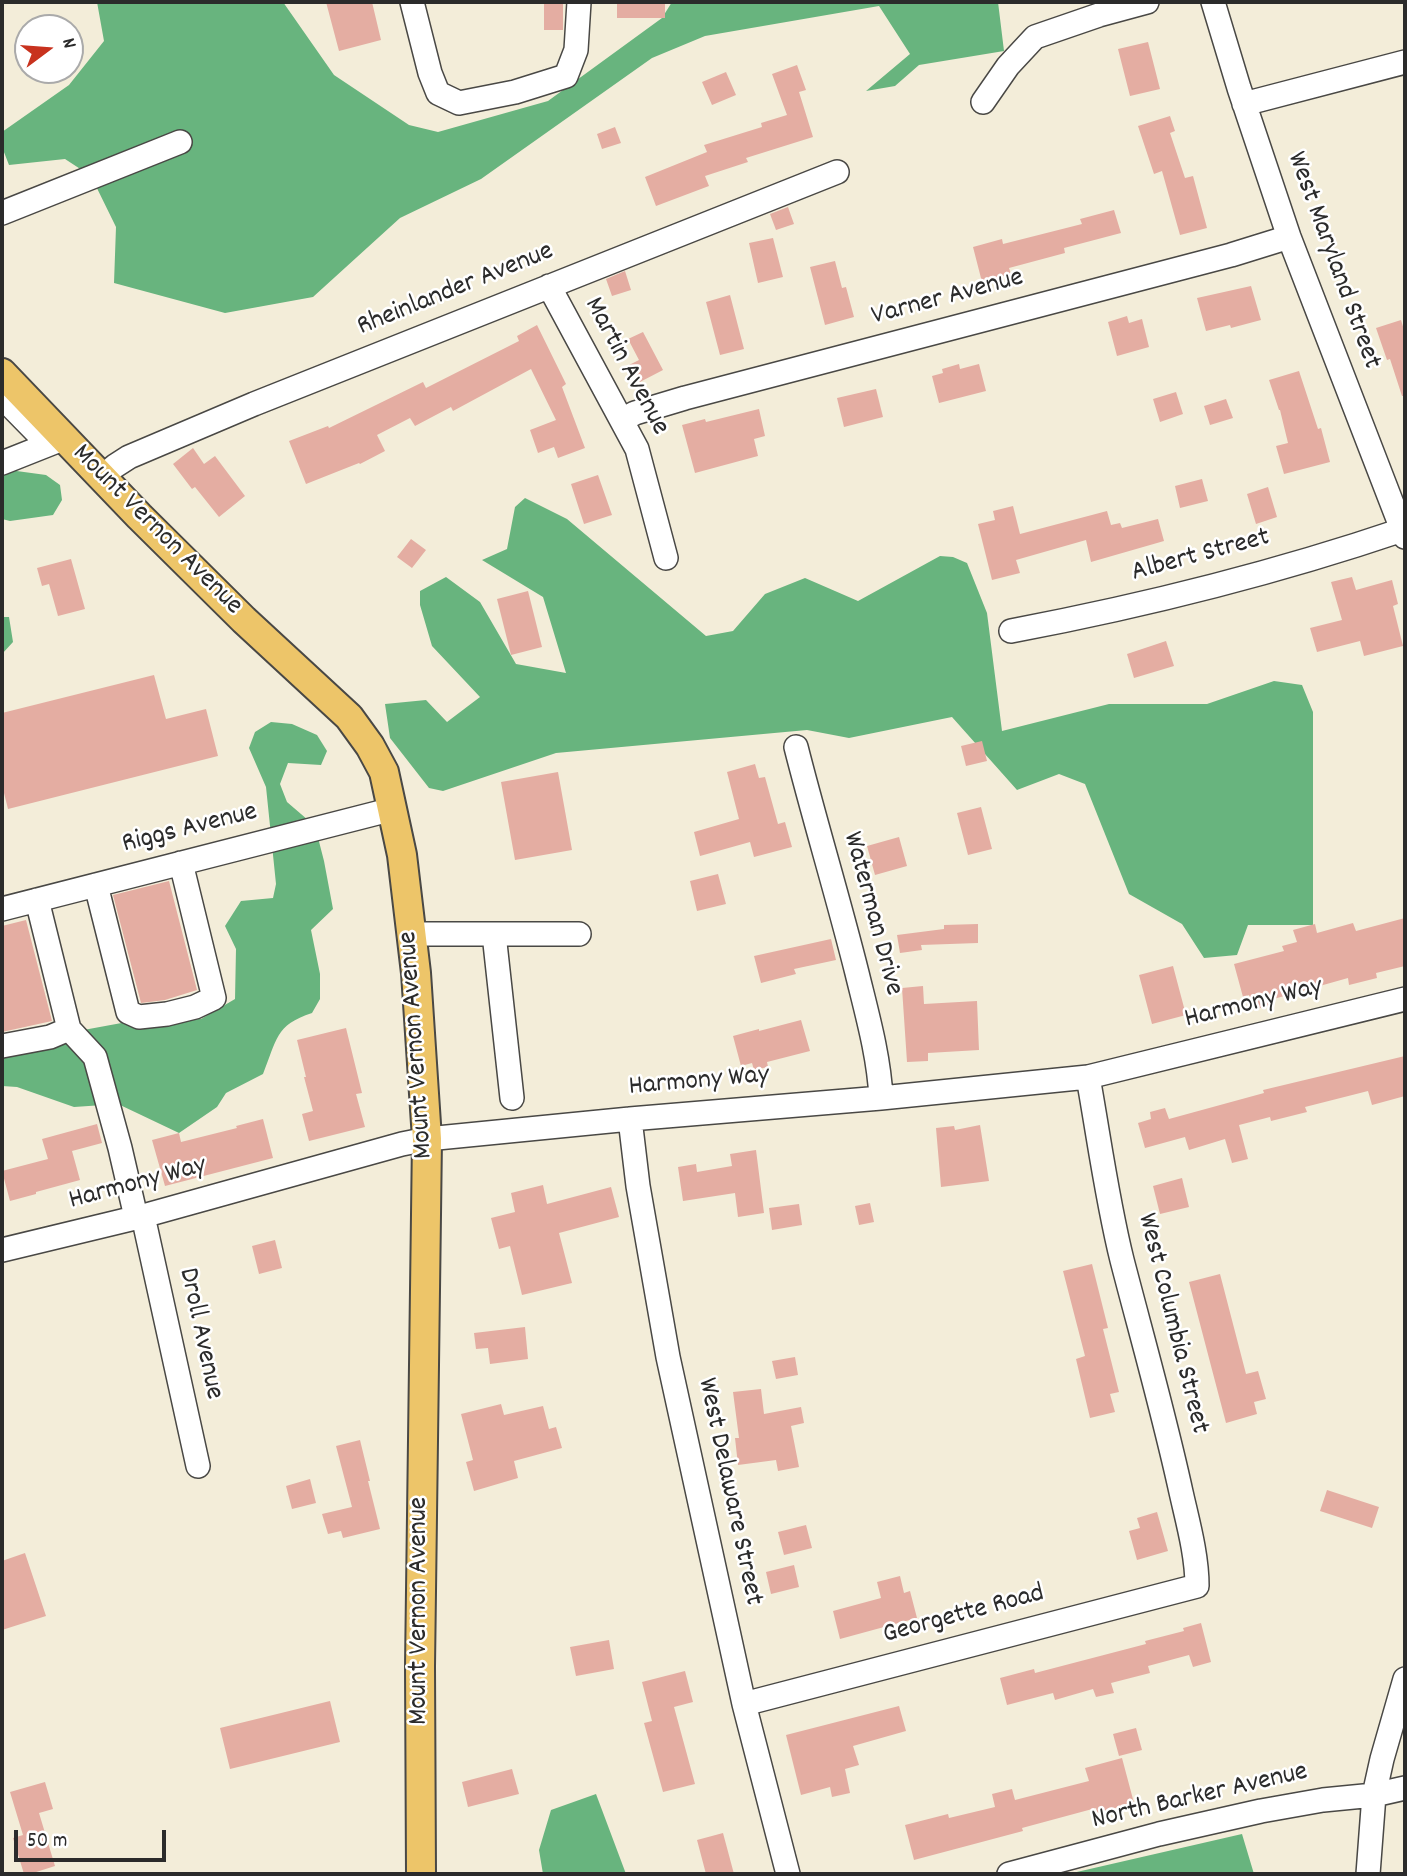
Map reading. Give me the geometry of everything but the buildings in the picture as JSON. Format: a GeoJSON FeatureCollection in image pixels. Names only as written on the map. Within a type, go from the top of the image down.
{"type":"FeatureCollection","features":[{"type":"Feature","properties":{"kind":"main road","name":"Mount Vernon Avenue"},"geometry":{"type":"LineString","coordinates":[[2,373],[56,441],[102,477],[235,610],[349,717],[370,746],[384,772],[402,855],[416,973],[427,1139],[420,1666],[421,1874]]}},
{"type":"Feature","properties":{"kind":"street"},"geometry":{"type":"LineString","coordinates":[[412,2],[430,73],[438,93],[459,103],[515,92],[566,76],[576,50],[579,2]]}},
{"type":"Feature","properties":{"kind":"street"},"geometry":{"type":"LineString","coordinates":[[983,102],[1008,66],[1035,37],[1147,2]]}},
{"type":"Feature","properties":{"kind":"street","name":"West Maryland Street"},"geometry":{"type":"LineString","coordinates":[[1213,2],[1289,237],[1404,534]]}},
{"type":"Feature","properties":{"kind":"street"},"geometry":{"type":"LineString","coordinates":[[1244,104],[1405,62]]}},
{"type":"Feature","properties":{"kind":"street"},"geometry":{"type":"LineString","coordinates":[[2,213],[180,142]]}},
{"type":"Feature","properties":{"kind":"street","name":"Rheinlander Avenue"},"geometry":{"type":"LineString","coordinates":[[102,477],[129,457],[254,404],[837,172]]}},
{"type":"Feature","properties":{"kind":"street","name":"Varner Avenue"},"geometry":{"type":"LineString","coordinates":[[622,420],[635,413],[685,398],[1154,276],[1289,237]]}},
{"type":"Feature","properties":{"kind":"street","name":"Martin Avenue"},"geometry":{"type":"LineString","coordinates":[[549,286],[637,449],[666,558]]}},
{"type":"Feature","properties":{"kind":"street"},"geometry":{"type":"LineString","coordinates":[[2,397],[56,441],[2,463]]}},
{"type":"Feature","properties":{"kind":"street","name":"Albert Street"},"geometry":{"type":"LineString","coordinates":[[1012,631],[1166,598],[1404,534]]}},
{"type":"Feature","properties":{"kind":"street","name":"Waterman Drive"},"geometry":{"type":"LineString","coordinates":[[796,747],[869,1022],[881,1098]]}},
{"type":"Feature","properties":{"kind":"street","name":"Riggs Avenue"},"geometry":{"type":"LineString","coordinates":[[2,909],[393,809]]}},
{"type":"Feature","properties":{"kind":"street"},"geometry":{"type":"LineString","coordinates":[[96,885],[128,1012],[139,1017],[195,1007],[214,998],[181,863]]}},
{"type":"Feature","properties":{"kind":"street"},"geometry":{"type":"LineString","coordinates":[[2,1046],[50,1037],[69,1029],[37,900]]}},
{"type":"Feature","properties":{"kind":"street"},"geometry":{"type":"LineString","coordinates":[[411,934],[579,934]]}},
{"type":"Feature","properties":{"kind":"street"},"geometry":{"type":"LineString","coordinates":[[494,934],[512,1098]]}},
{"type":"Feature","properties":{"kind":"street","name":"Harmony Way"},"geometry":{"type":"LineString","coordinates":[[2,1250],[140,1217],[427,1139],[1088,1077],[1405,999]]}},
{"type":"Feature","properties":{"kind":"street","name":"Droll Avenue"},"geometry":{"type":"LineString","coordinates":[[69,1029],[95,1057],[140,1217],[198,1466]]}},
{"type":"Feature","properties":{"kind":"street","name":"West Columbia Street"},"geometry":{"type":"LineString","coordinates":[[1088,1077],[1102,1165],[1122,1258],[1177,1472],[1197,1565],[1197,1584]]}},
{"type":"Feature","properties":{"kind":"street","name":"West Delaware Street"},"geometry":{"type":"LineString","coordinates":[[630,1119],[638,1186],[668,1357],[744,1704],[788,1874]]}},
{"type":"Feature","properties":{"kind":"street","name":"Georgette Road"},"geometry":{"type":"LineString","coordinates":[[744,1704],[1168,1595],[1197,1584]]}},
{"type":"Feature","properties":{"kind":"street"},"geometry":{"type":"LineString","coordinates":[[1368,1874],[1374,1795],[1405,1679]]}},
{"type":"Feature","properties":{"kind":"street","name":"North Barker Avenue"},"geometry":{"type":"LineString","coordinates":[[1009,1874],[1159,1834],[1261,1811],[1405,1788]]}},
{"type":"Feature","properties":{"kind":"green space"},"geometry":{"type":"Polygon","coordinates":[[[97,2],[283,2],[334,75],[409,125],[438,132],[548,101],[662,18],[672,2],[998,2],[1004,51],[919,65],[895,86],[866,91],[910,54],[879,6],[705,36],[652,58],[481,179],[400,218],[313,297],[225,313],[114,283],[116,227],[91,176],[65,159],[9,165],[2,147],[2,132],[70,84],[84,84],[84,66],[104,41],[97,2]]]}},
{"type":"Feature","properties":{"kind":"green space"},"geometry":{"type":"Polygon","coordinates":[[[2,469],[46,475],[60,485],[62,500],[53,515],[10,521],[2,519],[2,469]]]}},
{"type":"Feature","properties":{"kind":"green space"},"geometry":{"type":"Polygon","coordinates":[[[525,498],[567,519],[706,636],[733,631],[765,594],[805,578],[858,601],[940,556],[953,557],[967,563],[987,613],[1002,731],[1109,704],[1207,704],[1274,681],[1302,685],[1313,712],[1313,925],[1248,925],[1237,955],[1204,958],[1182,924],[1129,894],[1085,784],[1059,774],[1017,790],[952,717],[849,738],[807,730],[556,753],[443,791],[429,788],[390,738],[385,704],[426,700],[447,722],[480,697],[432,646],[420,605],[420,591],[446,577],[480,602],[516,664],[566,673],[543,597],[482,560],[507,549],[515,507],[525,498]]]}},
{"type":"Feature","properties":{"kind":"green space"},"geometry":{"type":"Polygon","coordinates":[[[2,617],[9,617],[13,642],[2,654],[2,617]]]}},
{"type":"Feature","properties":{"kind":"green space"},"geometry":{"type":"Polygon","coordinates":[[[271,722],[292,724],[317,735],[327,751],[321,765],[288,763],[280,784],[287,802],[315,826],[333,909],[311,930],[320,974],[320,999],[312,1013],[291,1023],[279,1035],[263,1074],[226,1093],[217,1107],[179,1133],[118,1104],[74,1107],[17,1087],[2,1086],[2,1057],[78,1031],[127,1022],[201,1019],[235,999],[236,949],[225,926],[241,901],[273,898],[276,884],[266,787],[249,748],[255,732],[271,722]]]}},
{"type":"Feature","properties":{"kind":"green space"},"geometry":{"type":"Polygon","coordinates":[[[596,1794],[626,1874],[543,1874],[539,1850],[551,1810],[596,1794]]]}},
{"type":"Feature","properties":{"kind":"green space"},"geometry":{"type":"Polygon","coordinates":[[[1242,1834],[1254,1874],[1068,1874],[1242,1834]]]}}]}
